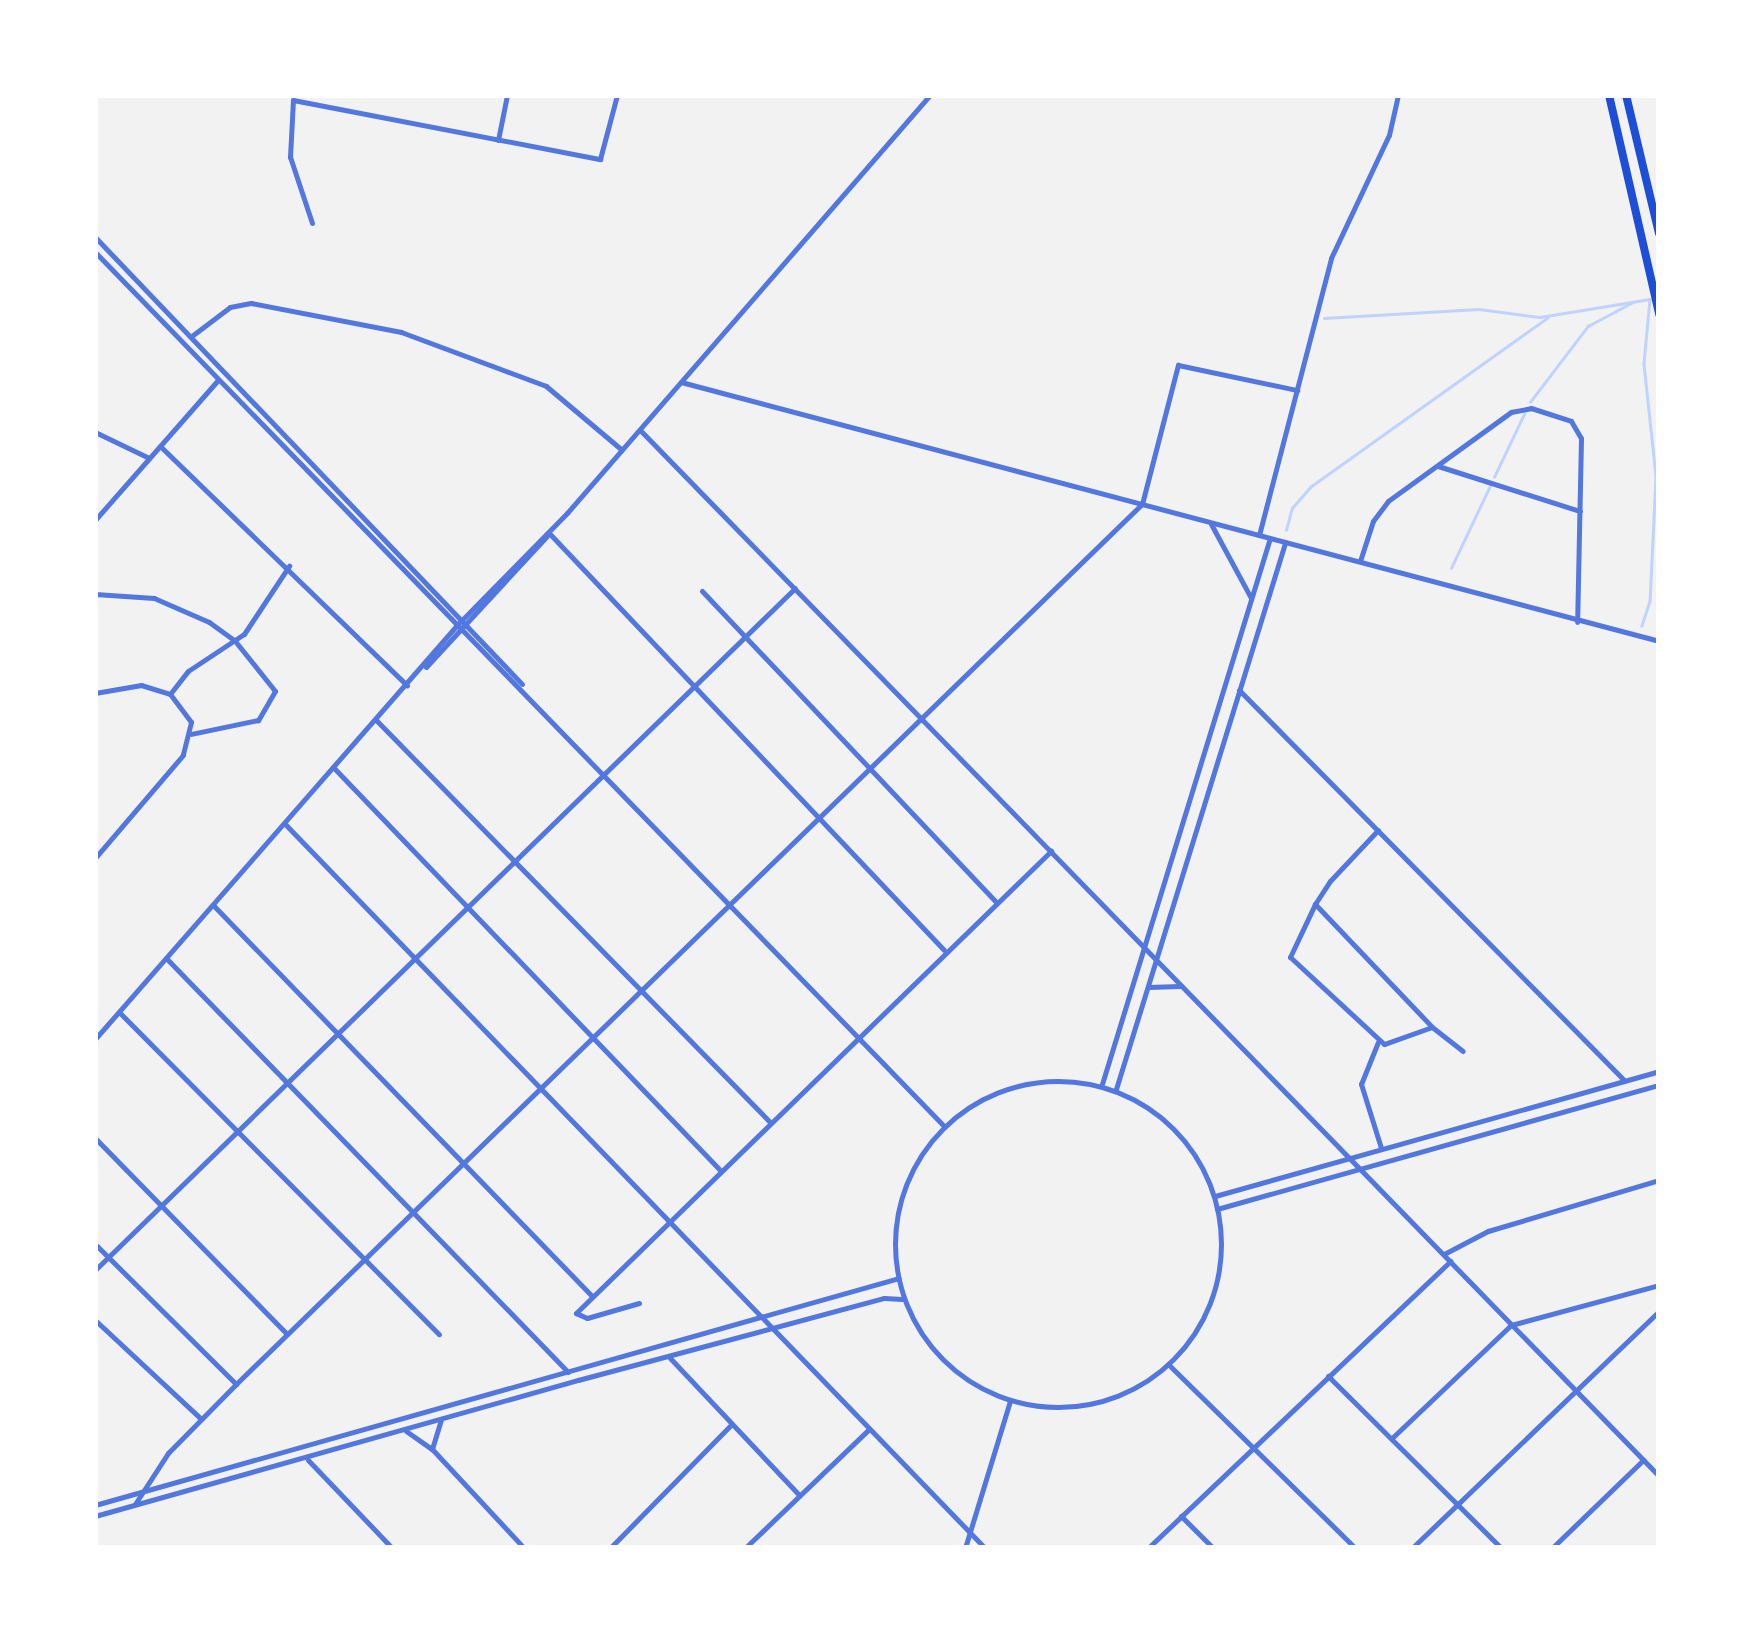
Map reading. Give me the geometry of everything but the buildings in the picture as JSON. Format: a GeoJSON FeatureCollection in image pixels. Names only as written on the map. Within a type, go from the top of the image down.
{"type":"FeatureCollection","features":[{"type":"Feature","properties":{"kind":"main road"},"geometry":{"type":"LineString","coordinates":[[1609,95],[1659,314]]}},
{"type":"Feature","properties":{"kind":"main road"},"geometry":{"type":"LineString","coordinates":[[1626,95],[1659,233]]}},
{"type":"Feature","properties":{"kind":"street"},"geometry":{"type":"LineString","coordinates":[[498,140],[506,95]]}},
{"type":"Feature","properties":{"kind":"street"},"geometry":{"type":"LineString","coordinates":[[312,223],[290,157],[292,100],[600,158],[617,95]]}},
{"type":"Feature","properties":{"kind":"street"},"geometry":{"type":"LineString","coordinates":[[95,1039],[376,719],[463,631],[467,621],[640,430],[930,95]]}},
{"type":"Feature","properties":{"kind":"street"},"geometry":{"type":"LineString","coordinates":[[1259,536],[1331,258],[1389,135],[1398,95]]}},
{"type":"Feature","properties":{"kind":"street"},"geometry":{"type":"LineString","coordinates":[[95,238],[467,621],[605,773],[944,1126]]}},
{"type":"Feature","properties":{"kind":"street"},"geometry":{"type":"LineString","coordinates":[[95,252],[457,625],[523,686]]}},
{"type":"Feature","properties":{"kind":"street"},"geometry":{"type":"LineString","coordinates":[[193,335],[230,307],[251,303],[401,332],[546,386],[622,450]]}},
{"type":"Feature","properties":{"kind":"street"},"geometry":{"type":"LineString","coordinates":[[135,1504],[201,1419],[236,1384],[1142,504],[1178,364],[1297,390]]}},
{"type":"Feature","properties":{"kind":"street"},"geometry":{"type":"LineString","coordinates":[[95,520],[218,380]]}},
{"type":"Feature","properties":{"kind":"street"},"geometry":{"type":"LineString","coordinates":[[679,382],[1659,641]]}},
{"type":"Feature","properties":{"kind":"street"},"geometry":{"type":"LineString","coordinates":[[1360,561],[1379,509],[1522,406],[1578,428],[1577,622]]}},
{"type":"Feature","properties":{"kind":"street"},"geometry":{"type":"LineString","coordinates":[[640,430],[1659,1476]]}},
{"type":"Feature","properties":{"kind":"street"},"geometry":{"type":"LineString","coordinates":[[95,432],[149,458]]}},
{"type":"Feature","properties":{"kind":"street"},"geometry":{"type":"LineString","coordinates":[[160,446],[289,566],[407,686]]}},
{"type":"Feature","properties":{"kind":"street"},"geometry":{"type":"LineString","coordinates":[[1438,466],[1580,511]]}},
{"type":"Feature","properties":{"kind":"street"},"geometry":{"type":"LineString","coordinates":[[1210,522],[1252,601]]}},
{"type":"Feature","properties":{"kind":"street"},"geometry":{"type":"LineString","coordinates":[[549,533],[944,950]]}},
{"type":"Feature","properties":{"kind":"street"},"geometry":{"type":"LineString","coordinates":[[1102,1084],[1270,538]]}},
{"type":"Feature","properties":{"kind":"street"},"geometry":{"type":"LineString","coordinates":[[1116,1089],[1285,543]]}},
{"type":"Feature","properties":{"kind":"street"},"geometry":{"type":"LineString","coordinates":[[170,694],[188,671],[235,641],[289,566]]}},
{"type":"Feature","properties":{"kind":"street"},"geometry":{"type":"LineString","coordinates":[[95,1270],[747,639],[795,588]]}},
{"type":"Feature","properties":{"kind":"street"},"geometry":{"type":"LineString","coordinates":[[702,591],[868,772],[996,902]]}},
{"type":"Feature","properties":{"kind":"street"},"geometry":{"type":"LineString","coordinates":[[95,594],[174,605],[235,641],[276,698],[241,728],[191,734]]}},
{"type":"Feature","properties":{"kind":"street"},"geometry":{"type":"LineString","coordinates":[[420,672],[457,625],[467,621]]}},
{"type":"Feature","properties":{"kind":"street"},"geometry":{"type":"LineString","coordinates":[[95,692],[141,685],[170,694],[187,712],[191,734],[182,755],[95,858]]}},
{"type":"Feature","properties":{"kind":"street"},"geometry":{"type":"LineString","coordinates":[[1239,690],[1625,1081]]}},
{"type":"Feature","properties":{"kind":"street"},"geometry":{"type":"LineString","coordinates":[[376,719],[769,1121]]}},
{"type":"Feature","properties":{"kind":"street"},"geometry":{"type":"LineString","coordinates":[[333,767],[719,1169]]}},
{"type":"Feature","properties":{"kind":"street"},"geometry":{"type":"LineString","coordinates":[[284,824],[985,1548]]}},
{"type":"Feature","properties":{"kind":"street"},"geometry":{"type":"LineString","coordinates":[[1378,830],[1315,904],[1290,956],[1378,1041],[1389,1044],[1432,1027]]}},
{"type":"Feature","properties":{"kind":"street"},"geometry":{"type":"LineString","coordinates":[[638,1302],[580,1317],[578,1308],[944,950],[1051,852]]}},
{"type":"Feature","properties":{"kind":"street"},"geometry":{"type":"LineString","coordinates":[[1315,904],[1432,1027],[1463,1050]]}},
{"type":"Feature","properties":{"kind":"street"},"geometry":{"type":"LineString","coordinates":[[214,906],[591,1295]]}},
{"type":"Feature","properties":{"kind":"street"},"geometry":{"type":"LineString","coordinates":[[166,958],[568,1373]]}},
{"type":"Feature","properties":{"kind":"street"},"geometry":{"type":"LineString","coordinates":[[1148,988],[1180,986]]}},
{"type":"Feature","properties":{"kind":"street"},"geometry":{"type":"LineString","coordinates":[[119,1012],[438,1334]]}},
{"type":"Feature","properties":{"kind":"street"},"geometry":{"type":"LineString","coordinates":[[1378,1041],[1362,1084],[1381,1148]]}},
{"type":"Feature","properties":{"kind":"street"},"geometry":{"type":"LineString","coordinates":[[1215,1196],[1659,1070]]}},
{"type":"Feature","properties":{"kind":"street"},"geometry":{"type":"LineString","coordinates":[[1040,1082],[1102,1084],[1116,1089],[1158,1115],[1193,1152],[1215,1196],[1223,1242],[1217,1288],[1199,1330],[1169,1366],[1134,1390],[1094,1404],[1052,1408],[1010,1400],[952,1369],[929,1346],[904,1300],[899,1278],[899,1204],[915,1164],[944,1126],[1003,1090],[1040,1082]]}},
{"type":"Feature","properties":{"kind":"street"},"geometry":{"type":"LineString","coordinates":[[1217,1208],[1659,1086]]}},
{"type":"Feature","properties":{"kind":"street"},"geometry":{"type":"LineString","coordinates":[[95,1138],[288,1334]]}},
{"type":"Feature","properties":{"kind":"street"},"geometry":{"type":"LineString","coordinates":[[1444,1254],[1505,1225],[1659,1180]]}},
{"type":"Feature","properties":{"kind":"street"},"geometry":{"type":"LineString","coordinates":[[95,1244],[236,1384]]}},
{"type":"Feature","properties":{"kind":"street"},"geometry":{"type":"LineString","coordinates":[[1148,1548],[1450,1261]]}},
{"type":"Feature","properties":{"kind":"street"},"geometry":{"type":"LineString","coordinates":[[95,1505],[899,1278]]}},
{"type":"Feature","properties":{"kind":"street"},"geometry":{"type":"LineString","coordinates":[[1393,1438],[1511,1325],[1659,1285]]}},
{"type":"Feature","properties":{"kind":"street"},"geometry":{"type":"LineString","coordinates":[[95,1516],[884,1298],[904,1300]]}},
{"type":"Feature","properties":{"kind":"street"},"geometry":{"type":"LineString","coordinates":[[1412,1548],[1659,1311]]}},
{"type":"Feature","properties":{"kind":"street"},"geometry":{"type":"LineString","coordinates":[[95,1320],[201,1419]]}},
{"type":"Feature","properties":{"kind":"street"},"geometry":{"type":"LineString","coordinates":[[670,1358],[799,1495]]}},
{"type":"Feature","properties":{"kind":"street"},"geometry":{"type":"LineString","coordinates":[[1169,1366],[1355,1548]]}},
{"type":"Feature","properties":{"kind":"street"},"geometry":{"type":"LineString","coordinates":[[1328,1376],[1501,1548]]}},
{"type":"Feature","properties":{"kind":"street"},"geometry":{"type":"LineString","coordinates":[[964,1548],[1010,1400]]}},
{"type":"Feature","properties":{"kind":"street"},"geometry":{"type":"LineString","coordinates":[[432,1449],[441,1420]]}},
{"type":"Feature","properties":{"kind":"street"},"geometry":{"type":"LineString","coordinates":[[610,1548],[731,1425]]}},
{"type":"Feature","properties":{"kind":"street"},"geometry":{"type":"LineString","coordinates":[[744,1548],[868,1430]]}},
{"type":"Feature","properties":{"kind":"street"},"geometry":{"type":"LineString","coordinates":[[404,1431],[432,1449],[524,1548]]}},
{"type":"Feature","properties":{"kind":"street"},"geometry":{"type":"LineString","coordinates":[[307,1459],[392,1548]]}},
{"type":"Feature","properties":{"kind":"street"},"geometry":{"type":"LineString","coordinates":[[1552,1548],[1643,1460]]}},
{"type":"Feature","properties":{"kind":"street"},"geometry":{"type":"LineString","coordinates":[[1181,1516],[1212,1548]]}},
{"type":"Feature","properties":{"kind":"waterway"},"geometry":{"type":"LineString","coordinates":[[1324,318],[1479,309],[1540,317],[1650,299],[1644,364],[1656,476],[1650,601],[1642,626]]}},
{"type":"Feature","properties":{"kind":"waterway"},"geometry":{"type":"LineString","coordinates":[[1530,402],[1588,326],[1633,302]]}},
{"type":"Feature","properties":{"kind":"waterway"},"geometry":{"type":"LineString","coordinates":[[1286,530],[1292,508],[1310,487],[1548,317]]}},
{"type":"Feature","properties":{"kind":"waterway"},"geometry":{"type":"LineString","coordinates":[[1494,477],[1525,412]]}},
{"type":"Feature","properties":{"kind":"waterway"},"geometry":{"type":"LineString","coordinates":[[1451,568],[1490,486]]}}]}
